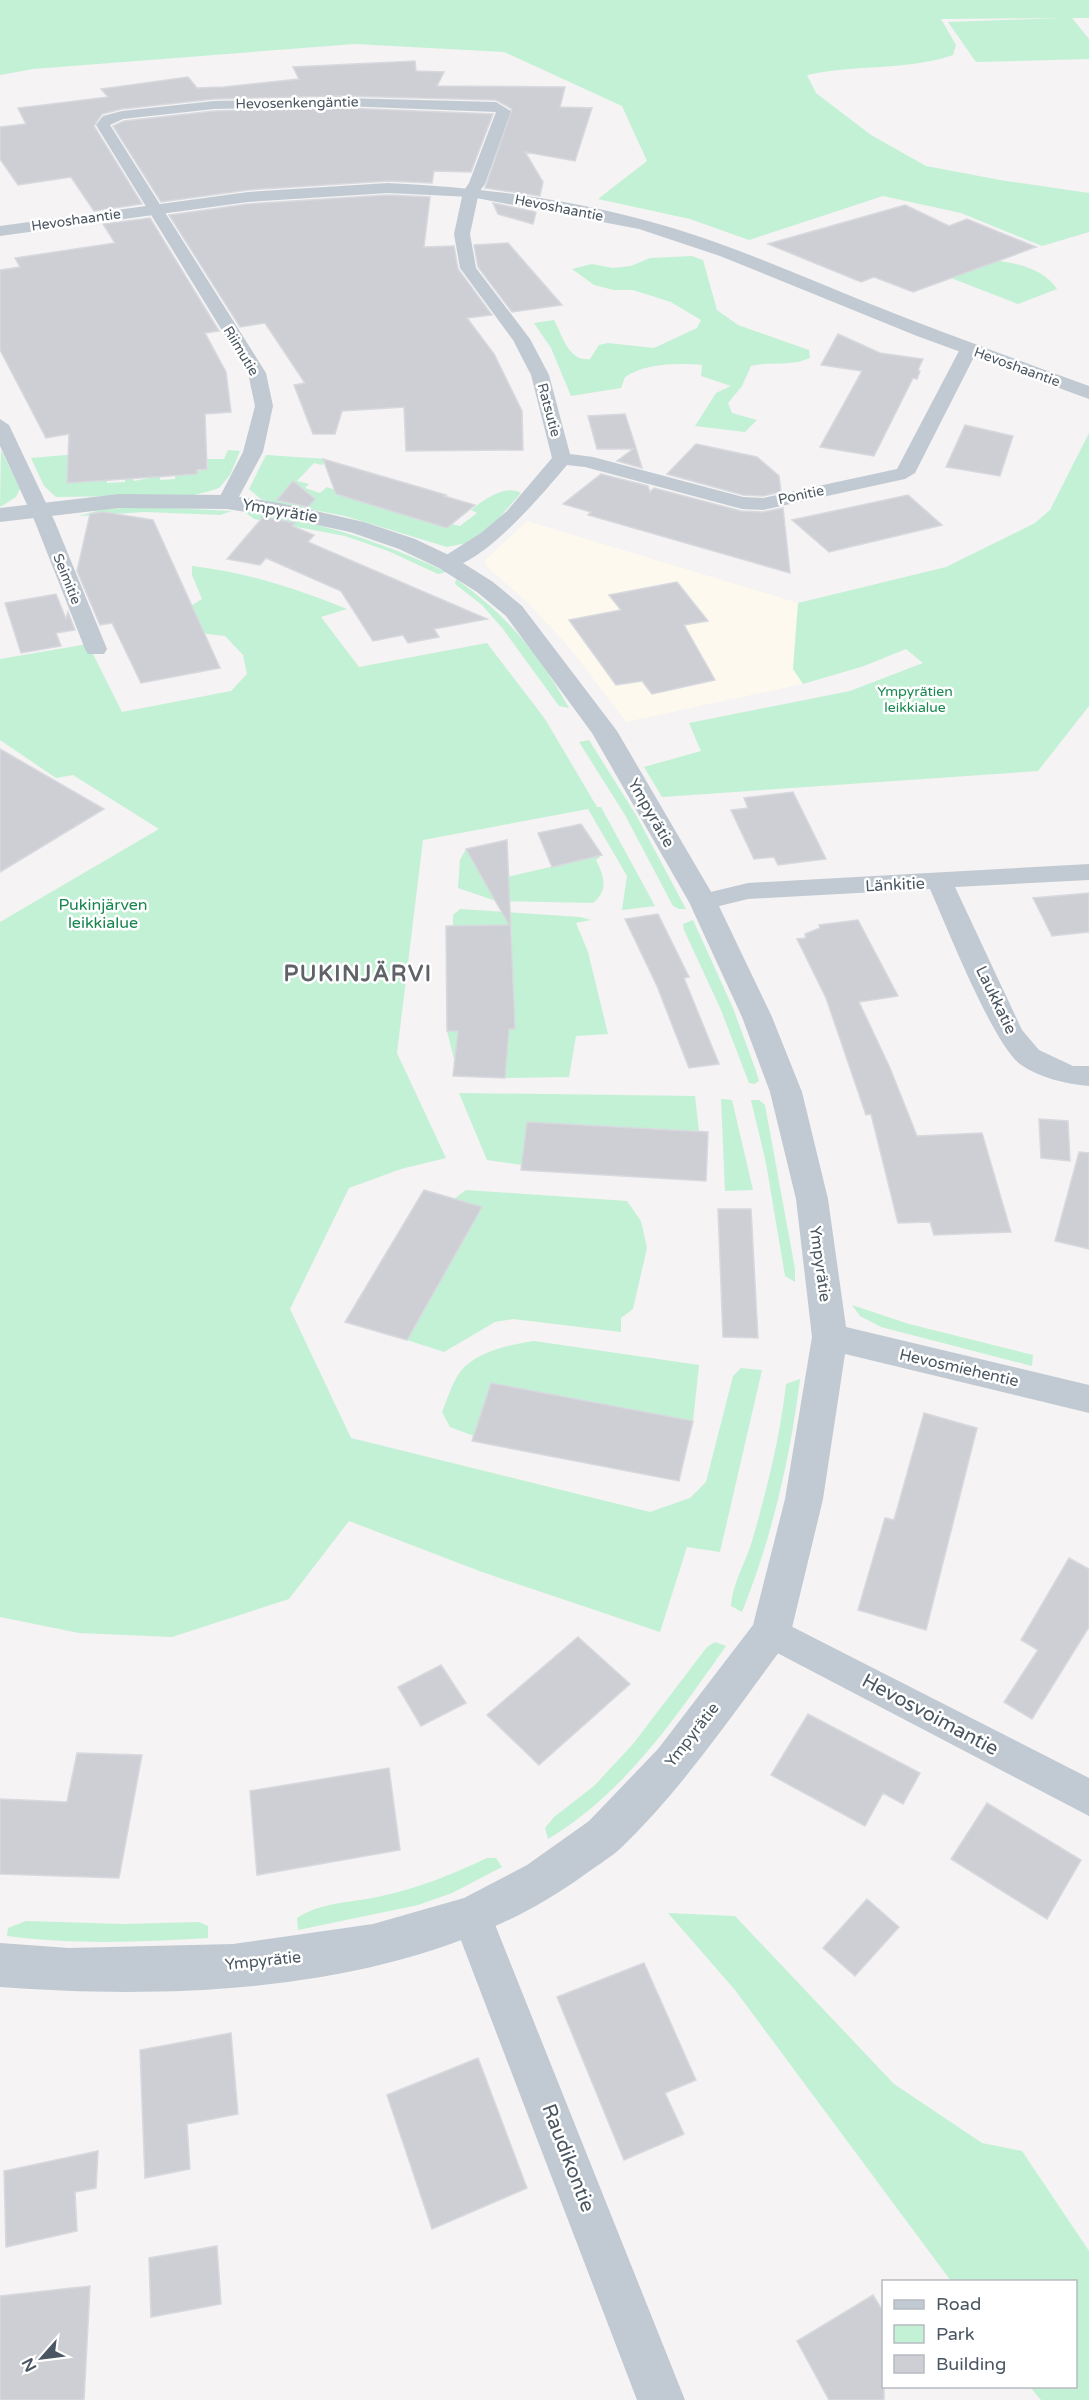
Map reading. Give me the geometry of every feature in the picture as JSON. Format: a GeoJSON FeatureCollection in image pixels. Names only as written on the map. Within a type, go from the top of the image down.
{"type":"FeatureCollection","features":[{"type":"Feature","properties":{"kind":"street","name":"Hevosenkengäntie"},"geometry":{"type":"LineString","coordinates":[[156,209],[103,125],[108,119],[122,115],[214,105],[343,102],[496,106],[504,111],[477,184],[471,192]]}},
{"type":"Feature","properties":{"kind":"street","name":"Hevoshaantie"},"geometry":{"type":"LineString","coordinates":[[0,231],[248,197],[388,188],[471,192],[550,205],[653,229],[726,252],[969,349],[1089,393]]}},
{"type":"Feature","properties":{"kind":"street","name":"Ratsutie"},"geometry":{"type":"LineString","coordinates":[[447,562],[489,537],[514,515],[562,459],[540,375],[521,339],[468,268],[462,234],[471,192]]}},
{"type":"Feature","properties":{"kind":"street","name":"Riimutie"},"geometry":{"type":"LineString","coordinates":[[156,209],[257,373],[264,406],[252,452],[227,502]]}},
{"type":"Feature","properties":{"kind":"street","name":"Ponitie"},"geometry":{"type":"LineString","coordinates":[[562,459],[586,461],[742,503],[763,504],[905,473],[969,349]]}},
{"type":"Feature","properties":{"kind":"street","name":"Seimitie"},"geometry":{"type":"LineString","coordinates":[[0,425],[96,649]]}},
{"type":"Feature","properties":{"kind":"street","name":"Ympyrätie"},"geometry":{"type":"LineString","coordinates":[[0,515],[119,501],[227,502],[280,510],[356,526],[447,562],[485,587],[514,611],[604,731],[703,902],[757,1017],[786,1092],[812,1199],[830,1337],[804,1499],[771,1632],[673,1762],[604,1835],[542,1880],[472,1917],[373,1946],[233,1966],[69,1970],[0,1965]]}},
{"type":"Feature","properties":{"kind":"street","name":"Länkitie"},"geometry":{"type":"LineString","coordinates":[[703,902],[748,891],[940,883],[1089,872]]}},
{"type":"Feature","properties":{"kind":"street","name":"Laukkatie"},"geometry":{"type":"LineString","coordinates":[[940,883],[1010,1033],[1029,1057],[1070,1075],[1089,1076]]}},
{"type":"Feature","properties":{"kind":"street","name":"Hevosmiehentie"},"geometry":{"type":"LineString","coordinates":[[830,1337],[1089,1399]]}},
{"type":"Feature","properties":{"kind":"street","name":"Hevosvoimantie"},"geometry":{"type":"LineString","coordinates":[[771,1632],[1089,1798]]}},
{"type":"Feature","properties":{"kind":"street","name":"Raudikontie"},"geometry":{"type":"LineString","coordinates":[[472,1917],[662,2400]]}},
{"type":"Feature","properties":{"kind":"shaded area"},"geometry":{"type":"Polygon","coordinates":[[[527,521],[798,603],[793,669],[803,684],[626,722],[569,647],[527,602],[486,566],[485,560],[527,521]]]}},
{"type":"Feature","properties":{"kind":"green space"},"geometry":{"type":"Polygon","coordinates":[[[0,0],[1089,0],[1089,18],[1072,18],[1089,39],[1089,59],[976,62],[948,22],[1063,18],[941,19],[956,45],[953,55],[918,63],[844,69],[807,75],[816,93],[871,135],[926,166],[1089,193],[1089,232],[1042,246],[961,213],[883,196],[749,240],[690,219],[598,199],[647,161],[622,106],[504,52],[355,44],[33,69],[0,75],[0,0]]]}},
{"type":"Feature","properties":{"kind":"green space"},"geometry":{"type":"Polygon","coordinates":[[[692,256],[703,260],[717,310],[738,325],[809,350],[810,358],[802,361],[751,366],[742,386],[728,403],[732,413],[757,420],[745,432],[695,426],[716,393],[731,386],[701,376],[702,365],[672,364],[642,369],[625,377],[621,388],[571,396],[551,348],[534,323],[554,320],[572,352],[577,357],[590,359],[599,345],[608,343],[654,348],[697,328],[701,320],[671,302],[633,290],[614,290],[594,285],[572,269],[592,264],[613,268],[631,266],[650,258],[692,256]]]}},
{"type":"Feature","properties":{"kind":"green space"},"geometry":{"type":"Polygon","coordinates":[[[987,259],[1035,270],[1057,289],[1018,304],[920,266],[987,259]]]}},
{"type":"Feature","properties":{"kind":"green space","name":"Ympyrätien leikkialue"},"geometry":{"type":"Polygon","coordinates":[[[1089,433],[1089,706],[1038,771],[662,797],[644,767],[701,751],[689,723],[850,691],[923,663],[906,649],[864,666],[803,684],[793,669],[798,603],[946,567],[1035,523],[1050,510],[1089,433]]]}},
{"type":"Feature","properties":{"kind":"green space"},"geometry":{"type":"Polygon","coordinates":[[[1,450],[20,489],[16,497],[0,507],[1,450]]]}},
{"type":"Feature","properties":{"kind":"green space"},"geometry":{"type":"Polygon","coordinates":[[[228,450],[240,451],[230,475],[219,488],[194,495],[56,497],[44,486],[31,458],[77,454],[75,460],[68,461],[67,480],[107,480],[107,483],[125,482],[125,478],[133,478],[134,481],[160,476],[160,480],[175,479],[175,475],[208,469],[207,459],[224,459],[228,450]]]}},
{"type":"Feature","properties":{"kind":"green space"},"geometry":{"type":"Polygon","coordinates":[[[266,455],[327,459],[322,465],[314,463],[297,481],[309,484],[305,488],[320,493],[327,487],[447,528],[452,524],[460,526],[477,513],[471,510],[495,494],[508,490],[521,493],[492,526],[472,542],[447,547],[345,516],[262,500],[249,489],[266,455]]]}},
{"type":"Feature","properties":{"kind":"green space"},"geometry":{"type":"Polygon","coordinates":[[[146,507],[232,511],[220,515],[145,512],[79,516],[103,509],[146,507]]]}},
{"type":"Feature","properties":{"kind":"green space"},"geometry":{"type":"Polygon","coordinates":[[[245,512],[298,521],[348,534],[397,551],[446,572],[438,574],[388,551],[345,536],[254,519],[245,512]]]}},
{"type":"Feature","properties":{"kind":"green space","name":"Pukinjärven leikkialue"},"geometry":{"type":"Polygon","coordinates":[[[192,566],[232,572],[271,582],[347,609],[321,617],[359,667],[487,643],[545,719],[597,807],[601,807],[655,906],[622,910],[627,876],[588,809],[423,840],[397,1053],[446,1158],[401,1169],[349,1188],[290,1309],[351,1438],[650,1512],[690,1498],[706,1482],[733,1376],[741,1368],[762,1370],[720,1552],[687,1547],[660,1632],[482,1572],[349,1521],[289,1599],[172,1637],[79,1633],[0,1617],[0,922],[159,829],[73,775],[56,778],[0,740],[0,659],[88,644],[122,712],[231,691],[247,674],[243,655],[225,636],[190,632],[189,607],[202,599],[192,575],[192,566]]]}},
{"type":"Feature","properties":{"kind":"green space"},"geometry":{"type":"Polygon","coordinates":[[[456,579],[491,607],[520,637],[546,670],[569,708],[559,706],[503,629],[482,605],[455,584],[456,579]]]}},
{"type":"Feature","properties":{"kind":"green space"},"geometry":{"type":"Polygon","coordinates":[[[589,740],[636,815],[686,909],[673,906],[625,815],[579,742],[589,740]]]}},
{"type":"Feature","properties":{"kind":"green space"},"geometry":{"type":"Polygon","coordinates":[[[466,849],[485,882],[602,855],[596,860],[603,877],[603,888],[593,903],[496,901],[458,888],[460,860],[466,849]]]}},
{"type":"Feature","properties":{"kind":"green space"},"geometry":{"type":"Polygon","coordinates":[[[460,909],[580,917],[591,920],[576,923],[588,952],[608,1034],[576,1036],[569,1077],[505,1078],[506,1065],[455,1063],[447,1031],[515,1029],[511,925],[453,926],[453,915],[460,909]]]}},
{"type":"Feature","properties":{"kind":"green space"},"geometry":{"type":"Polygon","coordinates":[[[693,920],[733,1008],[759,1081],[754,1084],[749,1083],[721,1010],[684,930],[683,924],[693,920]]]}},
{"type":"Feature","properties":{"kind":"green space"},"geometry":{"type":"Polygon","coordinates":[[[459,1093],[695,1096],[699,1131],[527,1122],[522,1165],[487,1160],[459,1093]]]}},
{"type":"Feature","properties":{"kind":"green space"},"geometry":{"type":"Polygon","coordinates":[[[721,1099],[732,1100],[753,1190],[725,1191],[721,1099]]]}},
{"type":"Feature","properties":{"kind":"green space"},"geometry":{"type":"Polygon","coordinates":[[[751,1100],[759,1100],[765,1105],[795,1269],[795,1282],[785,1276],[766,1163],[751,1100]]]}},
{"type":"Feature","properties":{"kind":"green space"},"geometry":{"type":"Polygon","coordinates":[[[466,1190],[627,1201],[641,1221],[647,1248],[633,1309],[621,1318],[621,1332],[513,1319],[495,1322],[444,1352],[407,1340],[482,1207],[454,1199],[466,1190]]]}},
{"type":"Feature","properties":{"kind":"green space"},"geometry":{"type":"Polygon","coordinates":[[[852,1305],[909,1324],[1033,1355],[1032,1366],[881,1327],[860,1316],[852,1305]]]}},
{"type":"Feature","properties":{"kind":"green space"},"geometry":{"type":"Polygon","coordinates":[[[534,1341],[699,1365],[693,1421],[491,1384],[474,1436],[450,1427],[442,1412],[460,1372],[484,1354],[534,1341]]]}},
{"type":"Feature","properties":{"kind":"green space"},"geometry":{"type":"Polygon","coordinates":[[[800,1379],[791,1439],[771,1526],[742,1612],[731,1606],[732,1598],[752,1541],[768,1483],[777,1444],[786,1384],[800,1379]]]}},
{"type":"Feature","properties":{"kind":"green space"},"geometry":{"type":"Polygon","coordinates":[[[715,1642],[726,1646],[688,1700],[647,1752],[602,1799],[548,1839],[545,1828],[554,1817],[594,1786],[633,1744],[707,1647],[715,1642]]]}},
{"type":"Feature","properties":{"kind":"green space"},"geometry":{"type":"Polygon","coordinates":[[[487,1858],[496,1858],[502,1867],[452,1893],[418,1905],[298,1930],[297,1918],[316,1909],[406,1890],[447,1876],[487,1858]]]}},
{"type":"Feature","properties":{"kind":"green space"},"geometry":{"type":"Polygon","coordinates":[[[668,1913],[735,1916],[894,2084],[982,2143],[1022,2151],[1089,2251],[1089,2400],[1041,2400],[1031,2388],[1077,2388],[1077,2280],[950,2280],[735,1990],[668,1913]]]}},
{"type":"Feature","properties":{"kind":"green space"},"geometry":{"type":"Polygon","coordinates":[[[26,1921],[124,1924],[199,1922],[208,1926],[208,1938],[83,1942],[7,1936],[8,1928],[26,1921]]]}},
{"type":"Feature","properties":{"kind":"building"},"geometry":{"type":"Polygon","coordinates":[[[415,61],[416,71],[444,72],[437,86],[565,87],[560,107],[592,108],[575,161],[525,152],[543,182],[540,196],[485,188],[512,109],[496,100],[343,96],[214,99],[122,109],[102,114],[94,126],[142,204],[94,211],[71,177],[18,185],[0,159],[0,127],[26,124],[18,108],[108,97],[101,89],[188,77],[197,88],[224,87],[299,79],[293,67],[415,61]]]}},
{"type":"Feature","properties":{"kind":"building"},"geometry":{"type":"Polygon","coordinates":[[[343,108],[493,114],[471,172],[434,171],[432,183],[388,181],[248,190],[161,202],[113,126],[124,121],[214,111],[343,108]]]}},
{"type":"Feature","properties":{"kind":"building"},"geometry":{"type":"Polygon","coordinates":[[[388,195],[430,197],[424,247],[454,246],[458,269],[492,315],[467,318],[494,354],[522,411],[523,450],[406,451],[404,407],[342,411],[335,434],[313,434],[294,385],[305,383],[265,323],[240,327],[169,215],[248,204],[388,195]]]}},
{"type":"Feature","properties":{"kind":"building"},"geometry":{"type":"Polygon","coordinates":[[[493,203],[536,212],[533,224],[498,214],[493,203]]]}},
{"type":"Feature","properties":{"kind":"building"},"geometry":{"type":"Polygon","coordinates":[[[905,205],[949,226],[967,219],[1036,247],[913,292],[874,277],[861,282],[768,244],[905,205]]]}},
{"type":"Feature","properties":{"kind":"building"},"geometry":{"type":"Polygon","coordinates":[[[150,218],[219,331],[205,333],[226,372],[231,412],[205,414],[207,469],[197,470],[197,474],[67,483],[69,434],[46,438],[0,350],[0,270],[20,267],[15,258],[115,243],[103,224],[150,218]]]}},
{"type":"Feature","properties":{"kind":"building"},"geometry":{"type":"Polygon","coordinates":[[[508,243],[562,305],[512,312],[478,267],[474,245],[508,243]]]}},
{"type":"Feature","properties":{"kind":"building"},"geometry":{"type":"Polygon","coordinates":[[[838,334],[880,353],[923,359],[917,379],[913,378],[874,456],[820,447],[862,371],[821,365],[838,334]]]}},
{"type":"Feature","properties":{"kind":"building"},"geometry":{"type":"Polygon","coordinates":[[[625,414],[642,468],[617,461],[633,449],[597,449],[588,416],[625,414]]]}},
{"type":"Feature","properties":{"kind":"building"},"geometry":{"type":"Polygon","coordinates":[[[965,425],[1013,436],[1000,476],[946,467],[965,425]]]}},
{"type":"Feature","properties":{"kind":"building"},"geometry":{"type":"Polygon","coordinates":[[[696,444],[757,457],[779,476],[781,492],[763,496],[743,495],[667,474],[696,444]]]}},
{"type":"Feature","properties":{"kind":"building"},"geometry":{"type":"Polygon","coordinates":[[[323,459],[475,505],[447,528],[336,494],[323,459]]]}},
{"type":"Feature","properties":{"kind":"building"},"geometry":{"type":"Polygon","coordinates":[[[601,474],[648,486],[650,492],[654,488],[741,511],[763,512],[783,508],[790,573],[588,515],[591,512],[563,504],[601,474]]]}},
{"type":"Feature","properties":{"kind":"building"},"geometry":{"type":"Polygon","coordinates":[[[293,481],[315,499],[308,507],[277,500],[293,481]]]}},
{"type":"Feature","properties":{"kind":"building"},"geometry":{"type":"Polygon","coordinates":[[[908,495],[942,525],[829,552],[792,520],[908,495]]]}},
{"type":"Feature","properties":{"kind":"building"},"geometry":{"type":"Polygon","coordinates":[[[103,512],[153,520],[220,668],[141,683],[112,623],[100,625],[77,571],[90,514],[103,512]]]}},
{"type":"Feature","properties":{"kind":"building"},"geometry":{"type":"Polygon","coordinates":[[[263,517],[295,523],[292,526],[314,535],[308,542],[487,619],[434,629],[439,637],[408,643],[403,635],[373,641],[341,591],[266,558],[260,565],[227,559],[263,517]]]}},
{"type":"Feature","properties":{"kind":"building"},"geometry":{"type":"Polygon","coordinates":[[[677,582],[708,621],[684,625],[715,680],[652,694],[642,681],[616,685],[569,620],[621,610],[609,595],[677,582]]]}},
{"type":"Feature","properties":{"kind":"building"},"geometry":{"type":"Polygon","coordinates":[[[56,594],[66,619],[68,612],[75,630],[56,633],[61,646],[21,653],[5,603],[56,594]]]}},
{"type":"Feature","properties":{"kind":"building"},"geometry":{"type":"Polygon","coordinates":[[[0,749],[104,809],[0,872],[0,749]]]}},
{"type":"Feature","properties":{"kind":"building"},"geometry":{"type":"Polygon","coordinates":[[[793,792],[826,859],[778,865],[774,857],[754,859],[731,810],[748,808],[744,798],[793,792]]]}},
{"type":"Feature","properties":{"kind":"building"},"geometry":{"type":"Polygon","coordinates":[[[581,824],[602,855],[552,867],[538,833],[581,824]]]}},
{"type":"Feature","properties":{"kind":"building"},"geometry":{"type":"Polygon","coordinates":[[[507,840],[515,1029],[509,1029],[505,1078],[453,1076],[458,1031],[447,1031],[446,926],[509,925],[466,849],[507,840]]]}},
{"type":"Feature","properties":{"kind":"building"},"geometry":{"type":"Polygon","coordinates":[[[1089,893],[1089,932],[1052,936],[1033,898],[1089,893]]]}},
{"type":"Feature","properties":{"kind":"building"},"geometry":{"type":"Polygon","coordinates":[[[658,914],[689,977],[684,978],[719,1064],[689,1068],[657,986],[625,919],[658,914]]]}},
{"type":"Feature","properties":{"kind":"building"},"geometry":{"type":"Polygon","coordinates":[[[858,920],[898,996],[859,1002],[890,1068],[917,1136],[982,1133],[1011,1232],[934,1235],[930,1222],[898,1223],[871,1114],[866,1115],[826,998],[797,939],[806,938],[805,934],[820,928],[819,925],[858,920]]]}},
{"type":"Feature","properties":{"kind":"building"},"geometry":{"type":"Polygon","coordinates":[[[1039,1119],[1068,1121],[1070,1161],[1041,1158],[1039,1119]]]}},
{"type":"Feature","properties":{"kind":"building"},"geometry":{"type":"Polygon","coordinates":[[[527,1122],[708,1132],[706,1181],[521,1170],[527,1122]]]}},
{"type":"Feature","properties":{"kind":"building"},"geometry":{"type":"Polygon","coordinates":[[[1079,1152],[1089,1153],[1089,1249],[1055,1241],[1079,1152]]]}},
{"type":"Feature","properties":{"kind":"building"},"geometry":{"type":"Polygon","coordinates":[[[424,1190],[482,1207],[407,1340],[345,1322],[424,1190]]]}},
{"type":"Feature","properties":{"kind":"building"},"geometry":{"type":"Polygon","coordinates":[[[718,1209],[751,1209],[758,1338],[723,1337],[718,1209]]]}},
{"type":"Feature","properties":{"kind":"building"},"geometry":{"type":"Polygon","coordinates":[[[491,1383],[693,1421],[679,1481],[472,1441],[491,1383]]]}},
{"type":"Feature","properties":{"kind":"building"},"geometry":{"type":"Polygon","coordinates":[[[924,1413],[977,1428],[926,1630],[858,1610],[885,1518],[894,1520],[924,1413]]]}},
{"type":"Feature","properties":{"kind":"building"},"geometry":{"type":"Polygon","coordinates":[[[1069,1558],[1089,1569],[1089,1627],[1032,1719],[1004,1702],[1038,1650],[1021,1640],[1069,1558]]]}},
{"type":"Feature","properties":{"kind":"building"},"geometry":{"type":"Polygon","coordinates":[[[578,1637],[630,1684],[539,1765],[487,1715],[578,1637]]]}},
{"type":"Feature","properties":{"kind":"building"},"geometry":{"type":"Polygon","coordinates":[[[441,1665],[466,1703],[421,1726],[398,1687],[441,1665]]]}},
{"type":"Feature","properties":{"kind":"building"},"geometry":{"type":"Polygon","coordinates":[[[808,1714],[920,1773],[903,1804],[883,1793],[865,1826],[771,1775],[808,1714]]]}},
{"type":"Feature","properties":{"kind":"building"},"geometry":{"type":"Polygon","coordinates":[[[77,1753],[142,1755],[119,1878],[0,1874],[0,1799],[67,1802],[77,1753]]]}},
{"type":"Feature","properties":{"kind":"building"},"geometry":{"type":"Polygon","coordinates":[[[389,1768],[400,1850],[257,1875],[250,1791],[389,1768]]]}},
{"type":"Feature","properties":{"kind":"building"},"geometry":{"type":"Polygon","coordinates":[[[987,1803],[1081,1860],[1047,1919],[951,1859],[987,1803]]]}},
{"type":"Feature","properties":{"kind":"building"},"geometry":{"type":"Polygon","coordinates":[[[867,1899],[899,1927],[855,1976],[823,1948],[867,1899]]]}},
{"type":"Feature","properties":{"kind":"building"},"geometry":{"type":"Polygon","coordinates":[[[644,1963],[696,2080],[665,2093],[684,2134],[624,2160],[557,1997],[644,1963]]]}},
{"type":"Feature","properties":{"kind":"building"},"geometry":{"type":"Polygon","coordinates":[[[231,2033],[238,2114],[187,2124],[190,2169],[145,2178],[140,2050],[231,2033]]]}},
{"type":"Feature","properties":{"kind":"building"},"geometry":{"type":"Polygon","coordinates":[[[478,2058],[527,2188],[432,2229],[387,2095],[478,2058]]]}},
{"type":"Feature","properties":{"kind":"building"},"geometry":{"type":"Polygon","coordinates":[[[98,2151],[96,2188],[75,2192],[77,2231],[6,2247],[4,2171],[98,2151]]]}},
{"type":"Feature","properties":{"kind":"building"},"geometry":{"type":"Polygon","coordinates":[[[217,2246],[221,2304],[151,2317],[149,2258],[217,2246]]]}},
{"type":"Feature","properties":{"kind":"building"},"geometry":{"type":"Polygon","coordinates":[[[90,2286],[84,2400],[0,2400],[0,2296],[90,2286]]]}},
{"type":"Feature","properties":{"kind":"building"},"geometry":{"type":"Polygon","coordinates":[[[873,2295],[882,2310],[884,2400],[829,2400],[797,2341],[873,2295]]]}},
{"type":"Feature","properties":{"kind":"district","name":"PUKINJÄRVI"},"geometry":{"type":"Point","coordinates":[358,974]}}]}
